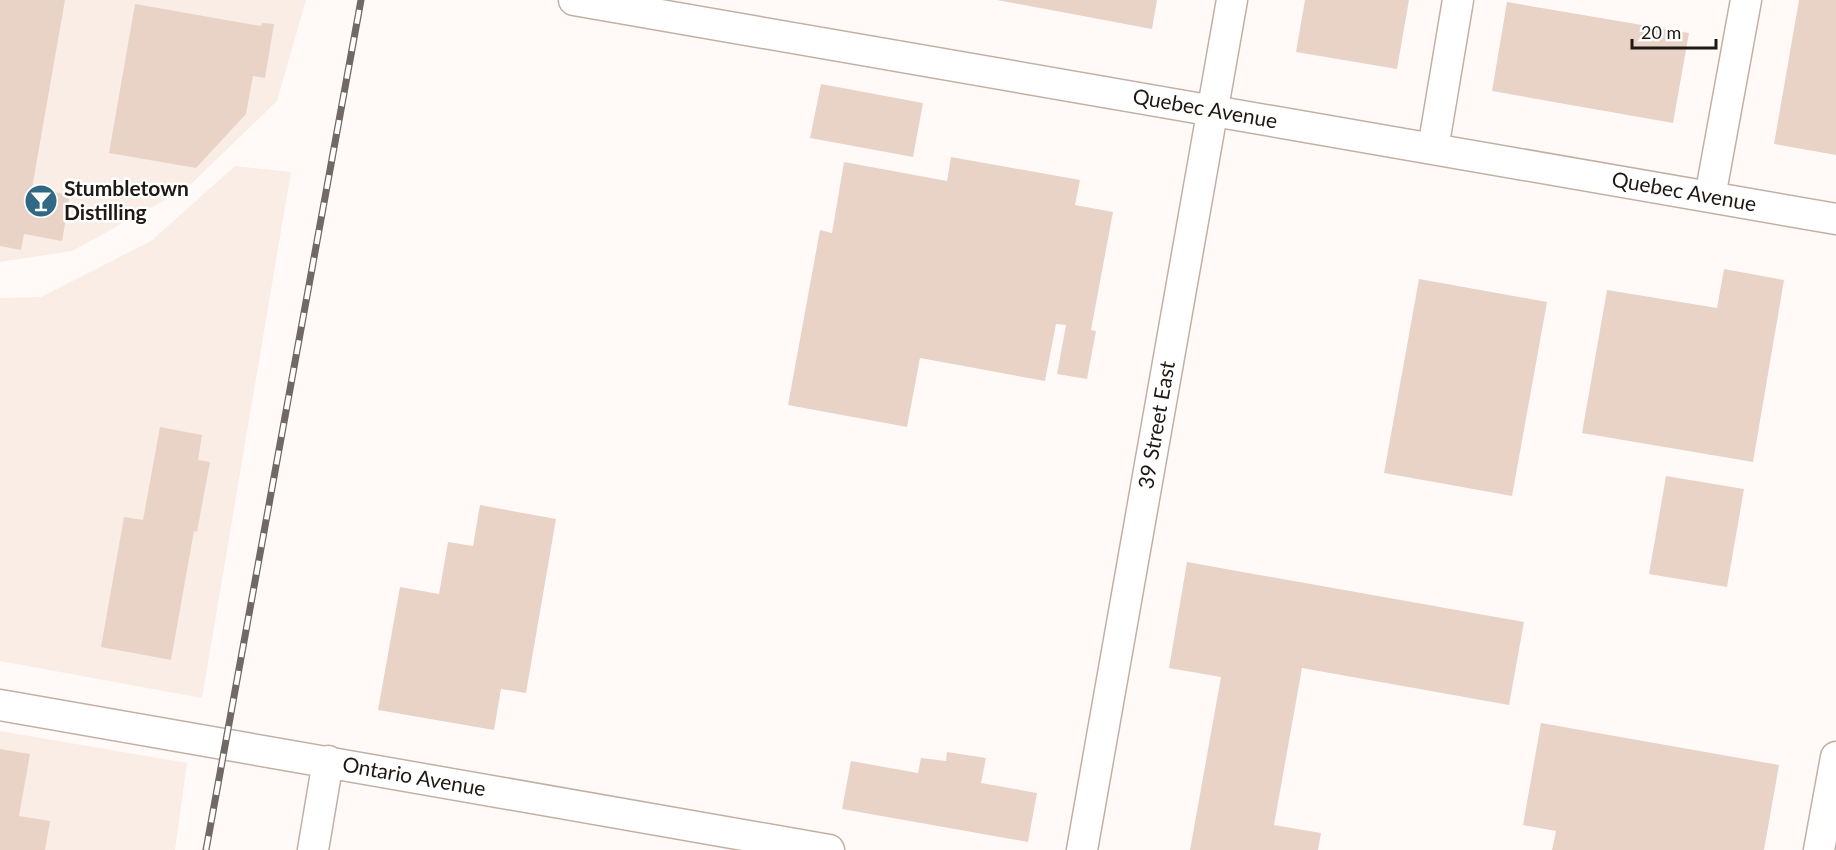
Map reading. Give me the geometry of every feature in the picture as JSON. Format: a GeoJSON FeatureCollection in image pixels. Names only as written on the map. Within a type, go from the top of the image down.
{"type":"FeatureCollection","features":[{"type":"Feature","properties":{"kind":"street","name":"Quebec Avenue"},"geometry":{"type":"LineString","coordinates":[[574,0],[1836,219]]}},
{"type":"Feature","properties":{"kind":"street","name":"39 Street East"},"geometry":{"type":"LineString","coordinates":[[1082,850],[1233,0]]}},
{"type":"Feature","properties":{"kind":"street"},"geometry":{"type":"LineString","coordinates":[[1433,149],[1458,0]]}},
{"type":"Feature","properties":{"kind":"street"},"geometry":{"type":"LineString","coordinates":[[1710,197],[1746,0],[1741,0]]}},
{"type":"Feature","properties":{"kind":"street","name":"Ontario Avenue"},"geometry":{"type":"LineString","coordinates":[[0,705],[829,850]]}},
{"type":"Feature","properties":{"kind":"street"},"geometry":{"type":"LineString","coordinates":[[1820,850],[1836,757]]}},
{"type":"Feature","properties":{"kind":"street"},"geometry":{"type":"LineString","coordinates":[[314,850],[328,761]]}},
{"type":"Feature","properties":{"kind":"shaded area"},"geometry":{"type":"Polygon","coordinates":[[[0,0],[306,0],[277,101],[187,188],[72,251],[0,262],[0,0]]]}},
{"type":"Feature","properties":{"kind":"shaded area"},"geometry":{"type":"Polygon","coordinates":[[[235,166],[291,172],[202,698],[0,661],[0,298],[41,297],[151,241],[235,166]]]}},
{"type":"Feature","properties":{"kind":"shaded area"},"geometry":{"type":"Polygon","coordinates":[[[0,731],[187,763],[175,850],[0,850],[0,731]]]}},
{"type":"Feature","properties":{"kind":"building"},"geometry":{"type":"Polygon","coordinates":[[[0,0],[65,0],[32,188],[70,195],[62,241],[24,234],[21,250],[0,246],[0,0]]]}},
{"type":"Feature","properties":{"kind":"building"},"geometry":{"type":"Polygon","coordinates":[[[997,0],[1157,0],[1152,29],[997,0]]]}},
{"type":"Feature","properties":{"kind":"building"},"geometry":{"type":"Polygon","coordinates":[[[1305,0],[1409,0],[1397,69],[1296,52],[1305,0]]]}},
{"type":"Feature","properties":{"kind":"building"},"geometry":{"type":"Polygon","coordinates":[[[1799,0],[1836,0],[1836,155],[1774,144],[1799,0]]]}},
{"type":"Feature","properties":{"kind":"building"},"geometry":{"type":"Polygon","coordinates":[[[1507,2],[1689,33],[1673,123],[1492,91],[1507,2]]]}},
{"type":"Feature","properties":{"kind":"building"},"geometry":{"type":"Polygon","coordinates":[[[135,4],[261,26],[262,23],[274,24],[265,78],[253,76],[246,114],[196,168],[109,153],[135,4]]]}},
{"type":"Feature","properties":{"kind":"building"},"geometry":{"type":"Polygon","coordinates":[[[821,84],[923,103],[913,157],[810,138],[821,84]]]}},
{"type":"Feature","properties":{"kind":"building"},"geometry":{"type":"Polygon","coordinates":[[[951,157],[1080,180],[1075,205],[1113,212],[1091,330],[1096,331],[1087,379],[1057,374],[1066,325],[1056,324],[1045,381],[920,358],[907,427],[788,405],[820,230],[832,233],[844,162],[947,181],[951,157]]]}},
{"type":"Feature","properties":{"kind":"building"},"geometry":{"type":"Polygon","coordinates":[[[1724,269],[1784,280],[1753,462],[1582,433],[1607,290],[1717,308],[1724,269]]]}},
{"type":"Feature","properties":{"kind":"building"},"geometry":{"type":"Polygon","coordinates":[[[1419,279],[1547,302],[1512,496],[1384,473],[1419,279]]]}},
{"type":"Feature","properties":{"kind":"building"},"geometry":{"type":"Polygon","coordinates":[[[160,427],[202,435],[198,460],[210,462],[197,532],[194,531],[171,660],[101,647],[124,517],[143,520],[160,427]]]}},
{"type":"Feature","properties":{"kind":"building"},"geometry":{"type":"Polygon","coordinates":[[[1666,476],[1744,489],[1727,587],[1649,574],[1666,476]]]}},
{"type":"Feature","properties":{"kind":"building"},"geometry":{"type":"Polygon","coordinates":[[[480,505],[556,519],[526,693],[501,689],[494,730],[378,710],[400,587],[439,594],[448,542],[473,546],[480,505]]]}},
{"type":"Feature","properties":{"kind":"building"},"geometry":{"type":"Polygon","coordinates":[[[1187,562],[1524,622],[1509,705],[1302,668],[1274,825],[1321,833],[1318,850],[1190,850],[1221,677],[1169,668],[1187,562]]]}},
{"type":"Feature","properties":{"kind":"building"},"geometry":{"type":"Polygon","coordinates":[[[1541,723],[1779,765],[1764,850],[1552,850],[1556,831],[1523,825],[1541,723]]]}},
{"type":"Feature","properties":{"kind":"building"},"geometry":{"type":"Polygon","coordinates":[[[0,749],[30,754],[19,816],[50,821],[45,850],[0,850],[0,749]]]}},
{"type":"Feature","properties":{"kind":"building"},"geometry":{"type":"Polygon","coordinates":[[[947,752],[986,758],[981,783],[1037,793],[1028,842],[842,809],[851,761],[918,773],[921,758],[946,761],[947,752]]]}},
{"type":"Feature","properties":{"kind":"railway"},"geometry":{"type":"LineString","coordinates":[[206,850],[361,0]]}},
{"type":"Feature","properties":{"kind":"place","name":"Stumbletown Distilling"},"geometry":{"type":"Point","coordinates":[41,201]}}]}
